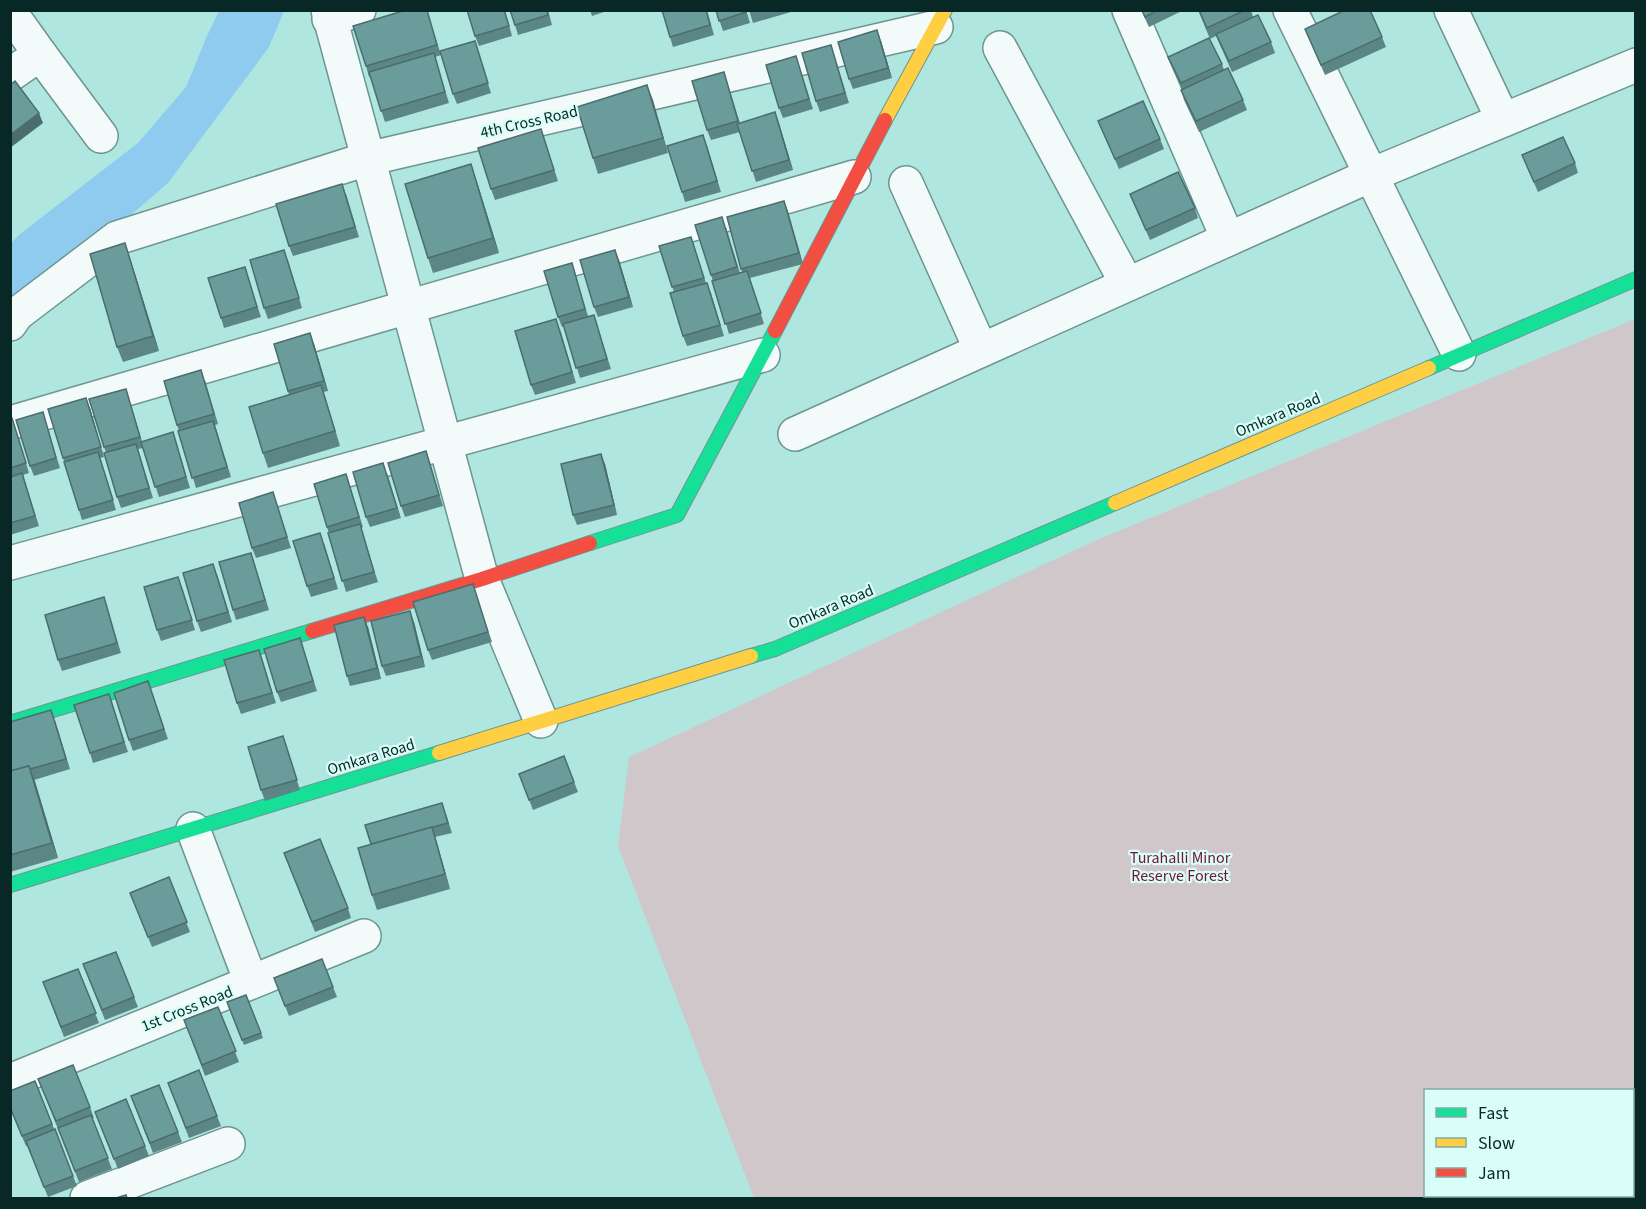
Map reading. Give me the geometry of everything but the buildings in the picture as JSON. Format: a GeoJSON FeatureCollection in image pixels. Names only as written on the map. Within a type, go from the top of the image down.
{"type":"FeatureCollection","features":[{"type":"Feature","properties":{"kind":"street"},"geometry":{"type":"LineString","coordinates":[[1129,10],[1228,239]]}},
{"type":"Feature","properties":{"kind":"street"},"geometry":{"type":"LineString","coordinates":[[1290,10],[1459,354]]}},
{"type":"Feature","properties":{"kind":"street"},"geometry":{"type":"LineString","coordinates":[[1450,10],[1503,120]]}},
{"type":"Feature","properties":{"kind":"street"},"geometry":{"type":"LineString","coordinates":[[10,12],[101,136]]}},
{"type":"Feature","properties":{"kind":"street"},"geometry":{"type":"LineString","coordinates":[[338,13],[367,159],[482,579],[542,721]]}},
{"type":"Feature","properties":{"kind":"street"},"geometry":{"type":"LineString","coordinates":[[10,723],[482,579],[677,515],[763,355],[854,177],[940,19]]}},
{"type":"Feature","properties":{"kind":"street","name":"4th Cross Road"},"geometry":{"type":"LineString","coordinates":[[10,324],[17,314],[117,238],[367,159],[940,19]]}},
{"type":"Feature","properties":{"kind":"street"},"geometry":{"type":"LineString","coordinates":[[1000,48],[1127,284]]}},
{"type":"Feature","properties":{"kind":"street"},"geometry":{"type":"LineString","coordinates":[[10,75],[40,54]]}},
{"type":"Feature","properties":{"kind":"street"},"geometry":{"type":"LineString","coordinates":[[795,434],[1371,175],[1635,65]]}},
{"type":"Feature","properties":{"kind":"street"},"geometry":{"type":"LineString","coordinates":[[10,423],[854,177]]}},
{"type":"Feature","properties":{"kind":"street"},"geometry":{"type":"LineString","coordinates":[[906,183],[981,350]]}},
{"type":"Feature","properties":{"kind":"street","name":"Omkara Road"},"geometry":{"type":"LineString","coordinates":[[10,885],[775,649],[1635,279]]}},
{"type":"Feature","properties":{"kind":"street"},"geometry":{"type":"LineString","coordinates":[[10,563],[763,355]]}},
{"type":"Feature","properties":{"kind":"street"},"geometry":{"type":"LineString","coordinates":[[193,829],[251,982]]}},
{"type":"Feature","properties":{"kind":"street","name":"1st Cross Road"},"geometry":{"type":"LineString","coordinates":[[10,1082],[363,936]]}},
{"type":"Feature","properties":{"kind":"street"},"geometry":{"type":"LineString","coordinates":[[87,1198],[228,1144]]}},
{"type":"Feature","properties":{"kind":"green space","name":"Turahalli Minor Reserve Forest"},"geometry":{"type":"Polygon","coordinates":[[[1635,319],[1635,1198],[754,1198],[618,846],[629,757],[1099,539],[1635,319]]]}},
{"type":"Feature","properties":{"kind":"water"},"geometry":{"type":"Polygon","coordinates":[[[219,11],[284,11],[269,47],[168,183],[131,215],[20,298],[11,311],[11,243],[138,143],[186,87],[219,11]]]}},
{"type":"Feature","properties":{"kind":"traffic: fast"},"geometry":{"type":"LineString","coordinates":[[1429,368],[1636,279]]}},
{"type":"Feature","properties":{"kind":"traffic: fast"},"geometry":{"type":"LineString","coordinates":[[590,543],[677,515],[775,331]]}},
{"type":"Feature","properties":{"kind":"traffic: fast"},"geometry":{"type":"LineString","coordinates":[[751,656],[775,649],[1115,503]]}},
{"type":"Feature","properties":{"kind":"traffic: fast"},"geometry":{"type":"LineString","coordinates":[[10,723],[312,631]]}},
{"type":"Feature","properties":{"kind":"traffic: fast"},"geometry":{"type":"LineString","coordinates":[[10,885],[439,753]]}},
{"type":"Feature","properties":{"kind":"traffic: slow"},"geometry":{"type":"LineString","coordinates":[[885,120],[945,10]]}},
{"type":"Feature","properties":{"kind":"traffic: slow"},"geometry":{"type":"LineString","coordinates":[[1115,503],[1429,368]]}},
{"type":"Feature","properties":{"kind":"traffic: slow"},"geometry":{"type":"LineString","coordinates":[[439,753],[751,656]]}},
{"type":"Feature","properties":{"kind":"traffic: jam"},"geometry":{"type":"LineString","coordinates":[[775,331],[885,120]]}},
{"type":"Feature","properties":{"kind":"traffic: jam"},"geometry":{"type":"LineString","coordinates":[[312,631],[590,543]]}}]}
